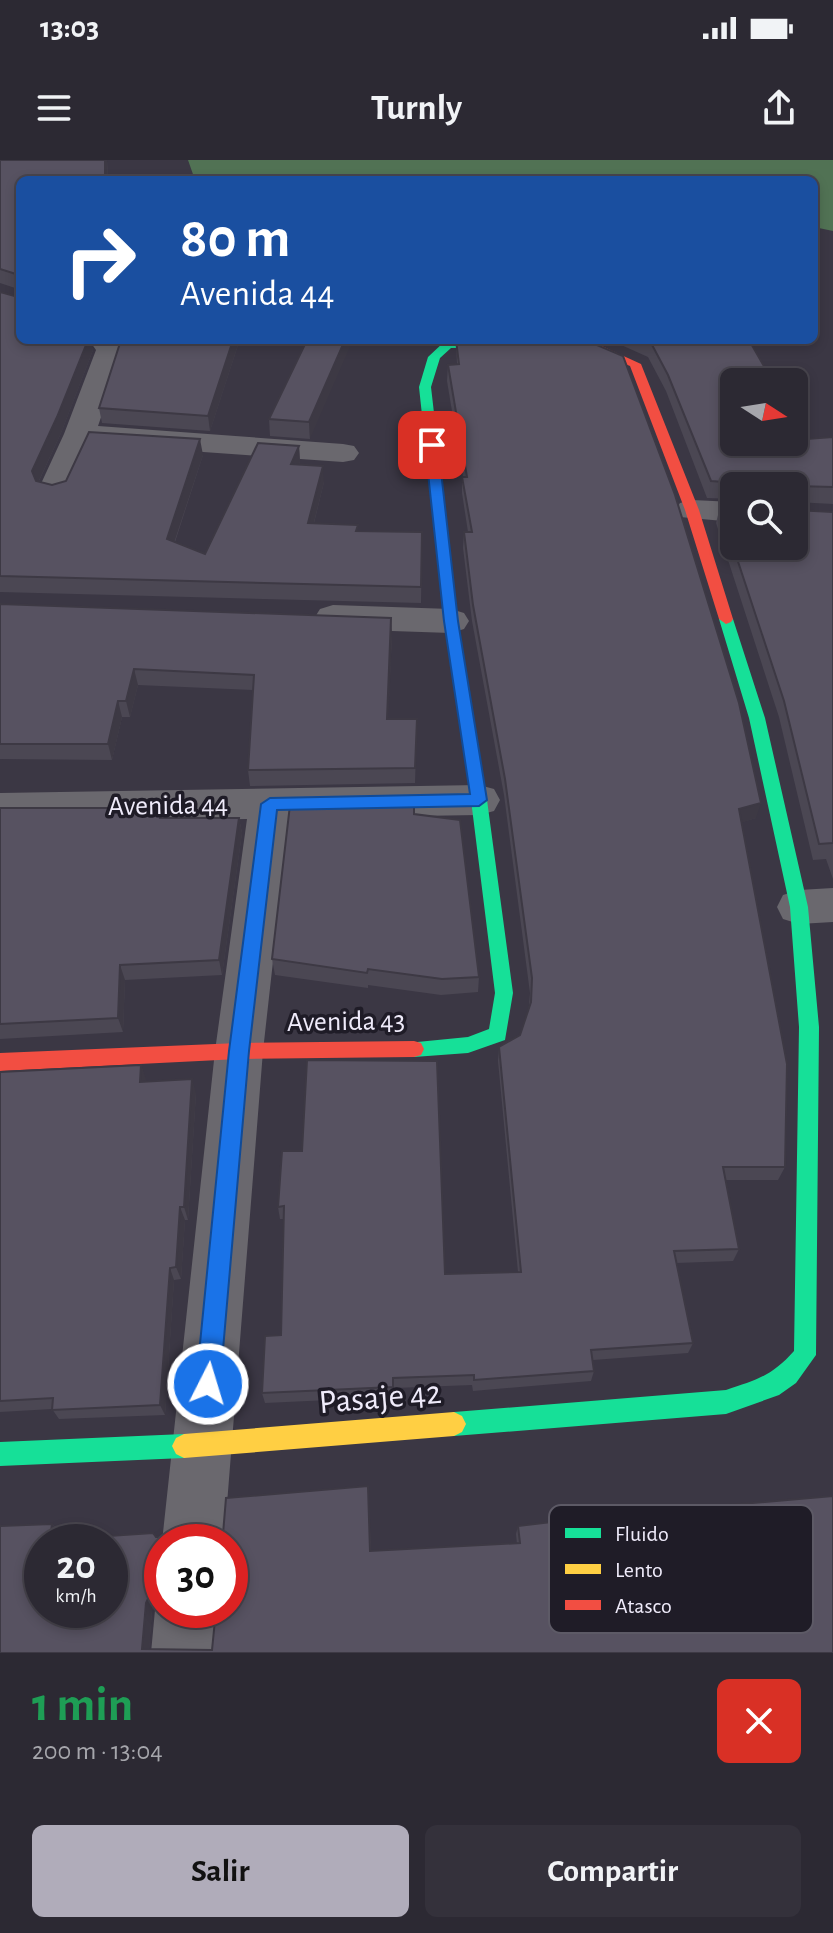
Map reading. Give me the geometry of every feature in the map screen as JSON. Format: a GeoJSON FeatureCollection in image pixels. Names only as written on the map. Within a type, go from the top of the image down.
{"type":"FeatureCollection","features":[{"type":"Feature","properties":{"kind":"street"},"geometry":{"type":"LineString","coordinates":[[55,488],[80,434],[110,350],[106,344]]}},
{"type":"Feature","properties":{"kind":"street","name":"Pasaje 42"},"geometry":{"type":"LineString","coordinates":[[0,1454],[202,1445],[726,1402],[763,1391],[789,1377],[805,1355],[809,1027],[816,906],[692,510],[648,392],[635,364],[593,346],[448,344],[438,350],[431,360],[425,387],[451,621],[479,800],[504,993],[498,1034]]}},
{"type":"Feature","properties":{"kind":"street"},"geometry":{"type":"LineString","coordinates":[[80,434],[343,453]]}},
{"type":"Feature","properties":{"kind":"street"},"geometry":{"type":"LineString","coordinates":[[692,510],[720,511]]}},
{"type":"Feature","properties":{"kind":"street"},"geometry":{"type":"LineString","coordinates":[[295,616],[451,621]]}},
{"type":"Feature","properties":{"kind":"street","name":"Avenida 44"},"geometry":{"type":"LineString","coordinates":[[0,808],[479,800]]}},
{"type":"Feature","properties":{"kind":"street"},"geometry":{"type":"LineString","coordinates":[[195,1524],[239,1051],[270,804]]}},
{"type":"Feature","properties":{"kind":"street","name":"Avenida 43"},"geometry":{"type":"LineString","coordinates":[[0,1062],[239,1051],[459,1048],[480,1044],[498,1034]]}},
{"type":"Feature","properties":{"kind":"street"},"geometry":{"type":"LineString","coordinates":[[183,1653],[185,1628]]}},
{"type":"Feature","properties":{"kind":"green space"},"geometry":{"type":"Polygon","coordinates":[[[188,160],[833,160],[833,231],[818,228],[818,176],[194,176],[188,160]]]}},
{"type":"Feature","properties":{"kind":"building"},"geometry":{"type":"Polygon","coordinates":[[[0,160],[105,160],[105,176],[16,176],[16,274],[0,269],[0,160]]]}},
{"type":"Feature","properties":{"kind":"building"},"geometry":{"type":"Polygon","coordinates":[[[0,292],[16,296],[16,344],[86,344],[32,471],[36,481],[52,485],[66,481],[89,432],[200,439],[167,539],[205,554],[258,443],[299,446],[291,464],[323,466],[308,523],[358,525],[356,531],[422,532],[421,587],[0,576],[0,292]]]}},
{"type":"Feature","properties":{"kind":"building"},"geometry":{"type":"Polygon","coordinates":[[[120,344],[232,344],[208,416],[99,408],[120,344]]]}},
{"type":"Feature","properties":{"kind":"building"},"geometry":{"type":"Polygon","coordinates":[[[305,344],[343,344],[309,422],[269,419],[305,344]]]}},
{"type":"Feature","properties":{"kind":"building"},"geometry":{"type":"Polygon","coordinates":[[[456,344],[595,344],[623,356],[675,495],[739,703],[761,803],[739,809],[787,1064],[785,1167],[723,1167],[739,1249],[674,1251],[693,1343],[591,1350],[594,1371],[474,1380],[474,1375],[393,1378],[393,1387],[262,1393],[265,1336],[281,1335],[284,1206],[278,1207],[282,1151],[302,1151],[307,1060],[437,1061],[445,1274],[521,1272],[499,1047],[520,1035],[531,1002],[532,978],[505,779],[473,605],[464,532],[472,532],[462,477],[467,477],[448,365],[459,364],[456,344]]]}},
{"type":"Feature","properties":{"kind":"building"},"geometry":{"type":"Polygon","coordinates":[[[652,344],[751,344],[765,368],[720,368],[720,456],[808,456],[808,439],[833,437],[833,487],[808,486],[808,472],[720,472],[720,482],[711,481],[668,375],[652,344]]]}},
{"type":"Feature","properties":{"kind":"building"},"geometry":{"type":"Polygon","coordinates":[[[808,511],[833,512],[833,843],[819,844],[784,701],[737,560],[808,560],[808,511]]]}},
{"type":"Feature","properties":{"kind":"building"},"geometry":{"type":"Polygon","coordinates":[[[0,604],[391,618],[387,719],[417,719],[415,768],[248,770],[254,675],[134,669],[126,701],[118,701],[108,744],[0,744],[0,604]]]}},
{"type":"Feature","properties":{"kind":"building"},"geometry":{"type":"Polygon","coordinates":[[[414,803],[414,814],[460,820],[479,977],[442,979],[368,969],[367,973],[272,959],[290,805],[414,803]]]}},
{"type":"Feature","properties":{"kind":"building"},"geometry":{"type":"Polygon","coordinates":[[[0,808],[162,808],[160,818],[239,818],[219,960],[120,965],[118,1018],[0,1024],[0,808]]]}},
{"type":"Feature","properties":{"kind":"building"},"geometry":{"type":"Polygon","coordinates":[[[141,1065],[140,1082],[192,1079],[184,1207],[180,1207],[176,1267],[170,1268],[160,1405],[52,1410],[53,1398],[0,1401],[0,1072],[141,1065]]]}},
{"type":"Feature","properties":{"kind":"building"},"geometry":{"type":"Polygon","coordinates":[[[368,1486],[370,1551],[520,1543],[518,1526],[549,1522],[549,1633],[813,1633],[813,1505],[729,1505],[833,1496],[833,1653],[0,1653],[0,1526],[24,1525],[24,1628],[128,1628],[128,1535],[144,1534],[142,1649],[212,1650],[214,1628],[248,1628],[248,1524],[224,1524],[226,1498],[368,1486]]]}},
{"type":"Feature","properties":{"kind":"traffic: fast"},"geometry":{"type":"LineString","coordinates":[[414,1049],[468,1045],[498,1034],[504,993],[479,800],[451,621],[425,387],[434,357],[448,344],[500,345]]}},
{"type":"Feature","properties":{"kind":"traffic: fast"},"geometry":{"type":"LineString","coordinates":[[454,1424],[726,1402],[771,1387],[788,1375],[805,1355],[809,1027],[799,907],[757,718],[726,619]]}},
{"type":"Feature","properties":{"kind":"traffic: fast"},"geometry":{"type":"LineString","coordinates":[[0,1454],[184,1446]]}},
{"type":"Feature","properties":{"kind":"traffic: slow"},"geometry":{"type":"LineString","coordinates":[[184,1446],[454,1424]]}},
{"type":"Feature","properties":{"kind":"traffic: jam"},"geometry":{"type":"LineString","coordinates":[[500,345],[593,346],[635,364],[692,510],[726,619]]}},
{"type":"Feature","properties":{"kind":"traffic: jam"},"geometry":{"type":"LineString","coordinates":[[0,1062],[239,1051],[414,1049]]}},
{"type":"Feature","properties":{"kind":"route"},"geometry":{"type":"LineString","coordinates":[[208,1384],[239,1051],[270,804],[479,800],[451,621],[432,445]]}}]}
